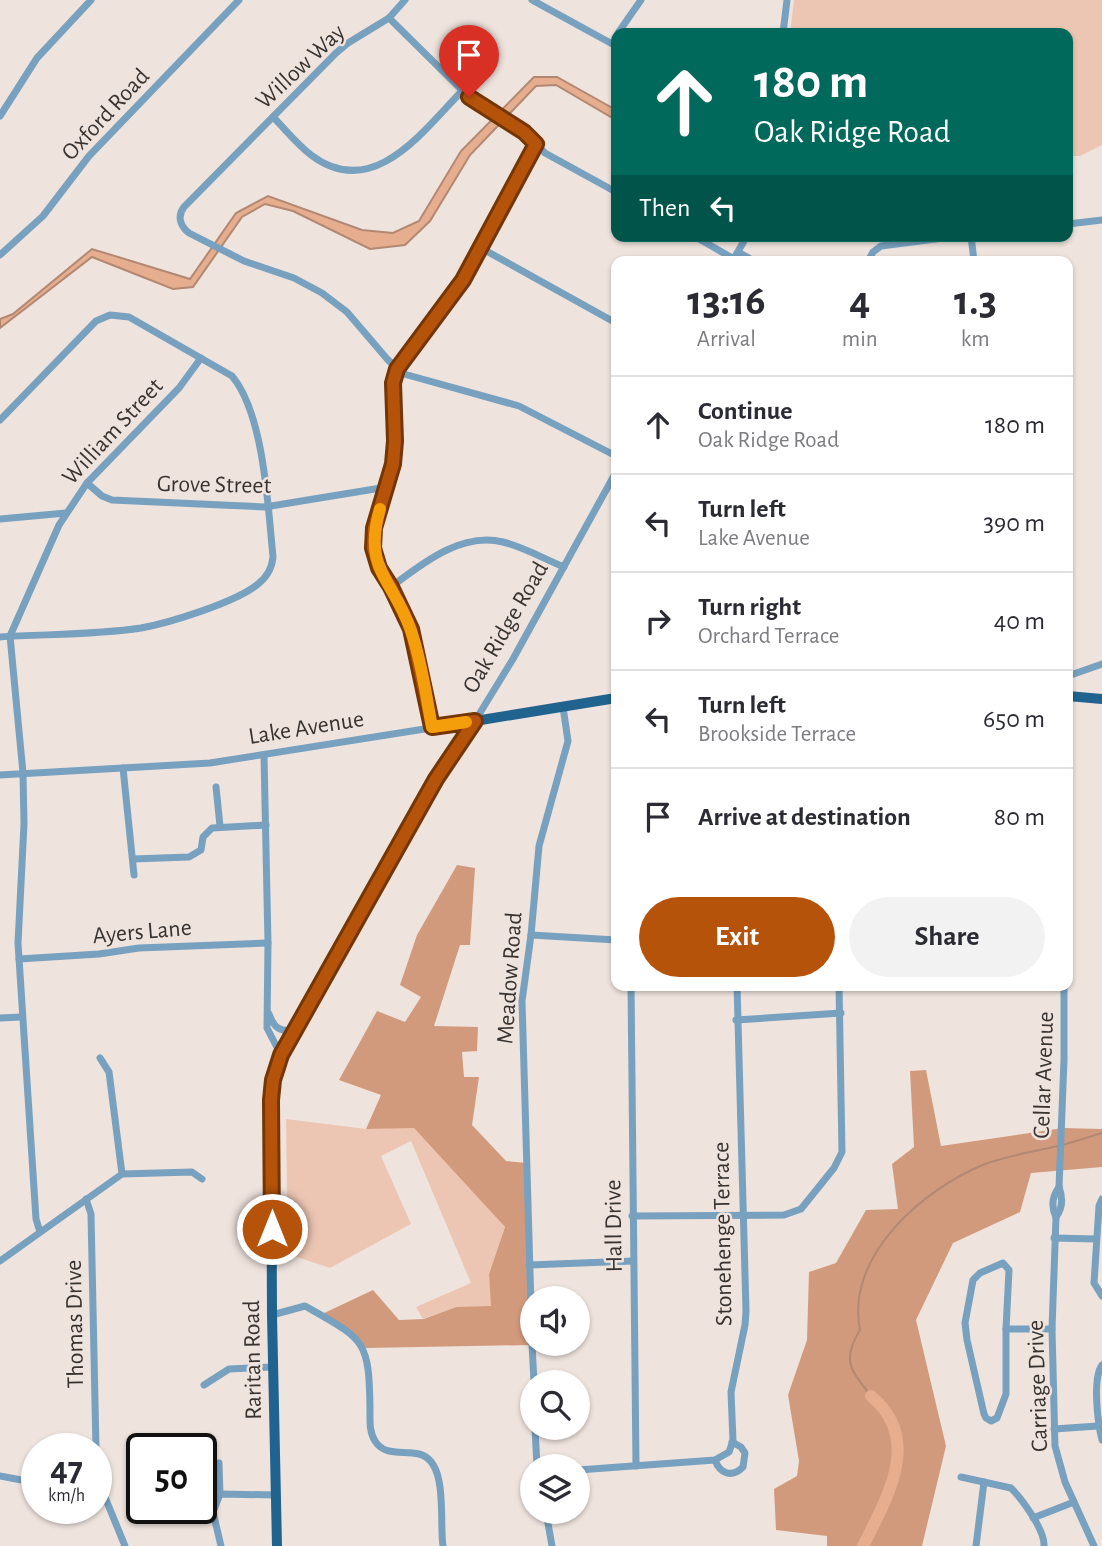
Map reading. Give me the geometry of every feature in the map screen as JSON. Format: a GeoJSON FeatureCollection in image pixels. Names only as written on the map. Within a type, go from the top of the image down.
{"type":"FeatureCollection","features":[{"type":"Feature","properties":{"kind":"main road"},"geometry":{"type":"LineString","coordinates":[[1073,696],[1102,699]]}},
{"type":"Feature","properties":{"kind":"main road","name":"Lake Avenue"},"geometry":{"type":"LineString","coordinates":[[475,721],[611,699]]}},
{"type":"Feature","properties":{"kind":"main road","name":"Oak Ridge Road"},"geometry":{"type":"LineString","coordinates":[[281,1055],[442,769],[475,721]]}},
{"type":"Feature","properties":{"kind":"main road","name":"Raritan Road"},"geometry":{"type":"LineString","coordinates":[[277,1546],[271,1100],[273,1080],[281,1055]]}},
{"type":"Feature","properties":{"kind":"street"},"geometry":{"type":"LineString","coordinates":[[0,116],[37,58],[91,0]]}},
{"type":"Feature","properties":{"kind":"street","name":"Oxford Road"},"geometry":{"type":"LineString","coordinates":[[0,255],[43,216],[89,156],[239,0]]}},
{"type":"Feature","properties":{"kind":"street","name":"Willow Way"},"geometry":{"type":"LineString","coordinates":[[397,369],[347,312],[322,293],[294,278],[260,268],[189,233],[182,227],[180,219],[181,211],[336,53],[389,18],[405,0]]}},
{"type":"Feature","properties":{"kind":"street"},"geometry":{"type":"LineString","coordinates":[[532,0],[611,38]]}},
{"type":"Feature","properties":{"kind":"street"},"geometry":{"type":"LineString","coordinates":[[623,28],[641,0]]}},
{"type":"Feature","properties":{"kind":"street"},"geometry":{"type":"LineString","coordinates":[[784,28],[787,0]]}},
{"type":"Feature","properties":{"kind":"street"},"geometry":{"type":"LineString","coordinates":[[389,18],[462,91],[524,132],[545,153],[611,189]]}},
{"type":"Feature","properties":{"kind":"street"},"geometry":{"type":"LineString","coordinates":[[273,117],[317,159],[338,168],[368,169],[383,164],[402,152],[462,91]]}},
{"type":"Feature","properties":{"kind":"street"},"geometry":{"type":"LineString","coordinates":[[432,727],[411,629],[379,568],[373,541],[374,528],[393,464],[393,383],[397,369],[456,290],[536,144]]}},
{"type":"Feature","properties":{"kind":"street"},"geometry":{"type":"LineString","coordinates":[[1073,223],[1102,220]]}},
{"type":"Feature","properties":{"kind":"street"},"geometry":{"type":"LineString","coordinates":[[706,242],[733,256]]}},
{"type":"Feature","properties":{"kind":"street"},"geometry":{"type":"LineString","coordinates":[[871,256],[881,246],[912,242]]}},
{"type":"Feature","properties":{"kind":"street"},"geometry":{"type":"LineString","coordinates":[[481,248],[611,320]]}},
{"type":"Feature","properties":{"kind":"street"},"geometry":{"type":"LineString","coordinates":[[0,420],[90,326],[103,317],[124,316],[232,376],[242,388],[256,429],[268,507],[272,565],[257,586],[240,596],[144,627],[0,637]]}},
{"type":"Feature","properties":{"kind":"street","name":"William Street"},"geometry":{"type":"LineString","coordinates":[[40,1232],[36,1219],[19,958],[24,824],[23,773],[10,636],[66,513],[87,483],[178,388],[201,359]]}},
{"type":"Feature","properties":{"kind":"street"},"geometry":{"type":"LineString","coordinates":[[397,369],[416,379],[519,406],[611,453]]}},
{"type":"Feature","properties":{"kind":"street","name":"Oak Ridge Road"},"geometry":{"type":"LineString","coordinates":[[475,721],[513,659],[611,481]]}},
{"type":"Feature","properties":{"kind":"street","name":"Grove Street"},"geometry":{"type":"LineString","coordinates":[[87,483],[102,496],[112,500],[268,507],[387,487]]}},
{"type":"Feature","properties":{"kind":"street"},"geometry":{"type":"LineString","coordinates":[[0,519],[66,513]]}},
{"type":"Feature","properties":{"kind":"street"},"geometry":{"type":"LineString","coordinates":[[391,587],[443,552],[475,540],[504,542],[564,567]]}},
{"type":"Feature","properties":{"kind":"street"},"geometry":{"type":"LineString","coordinates":[[1073,674],[1102,664]]}},
{"type":"Feature","properties":{"kind":"street","name":"Meadow Road"},"geometry":{"type":"LineString","coordinates":[[530,1286],[521,1018],[538,846],[568,741],[564,707]]}},
{"type":"Feature","properties":{"kind":"street","name":"Lake Avenue"},"geometry":{"type":"LineString","coordinates":[[0,775],[210,763],[475,721]]}},
{"type":"Feature","properties":{"kind":"street"},"geometry":{"type":"LineString","coordinates":[[264,756],[267,1028],[281,1055]]}},
{"type":"Feature","properties":{"kind":"street"},"geometry":{"type":"LineString","coordinates":[[123,768],[134,876]]}},
{"type":"Feature","properties":{"kind":"street"},"geometry":{"type":"LineString","coordinates":[[216,788],[220,826]]}},
{"type":"Feature","properties":{"kind":"street"},"geometry":{"type":"LineString","coordinates":[[132,859],[195,855],[201,850],[206,832],[220,826],[266,825]]}},
{"type":"Feature","properties":{"kind":"street"},"geometry":{"type":"LineString","coordinates":[[531,935],[611,940]]}},
{"type":"Feature","properties":{"kind":"street","name":"Ayers Lane"},"geometry":{"type":"LineString","coordinates":[[19,958],[99,954],[139,948],[268,943]]}},
{"type":"Feature","properties":{"kind":"street","name":"Hall Drive"},"geometry":{"type":"LineString","coordinates":[[631,991],[636,1466]]}},
{"type":"Feature","properties":{"kind":"street","name":"Stonehenge Terrace"},"geometry":{"type":"LineString","coordinates":[[715,1460],[725,1473],[735,1473],[743,1467],[746,1458],[744,1450],[732,1442],[731,1392],[746,1325],[737,991]]}},
{"type":"Feature","properties":{"kind":"street"},"geometry":{"type":"LineString","coordinates":[[632,1216],[784,1215],[797,1211],[838,1163],[843,1140],[839,991]]}},
{"type":"Feature","properties":{"kind":"street","name":"Cellar Avenue"},"geometry":{"type":"LineString","coordinates":[[1060,1165],[1064,991]]}},
{"type":"Feature","properties":{"kind":"street"},"geometry":{"type":"LineString","coordinates":[[268,1010],[272,1023],[278,1029],[294,1030]]}},
{"type":"Feature","properties":{"kind":"street"},"geometry":{"type":"LineString","coordinates":[[736,1020],[841,1013]]}},
{"type":"Feature","properties":{"kind":"street"},"geometry":{"type":"LineString","coordinates":[[0,1018],[22,1017]]}},
{"type":"Feature","properties":{"kind":"street"},"geometry":{"type":"LineString","coordinates":[[100,1058],[108,1072],[122,1174]]}},
{"type":"Feature","properties":{"kind":"street","name":"Carriage Drive"},"geometry":{"type":"LineString","coordinates":[[1060,1165],[1061,1211],[1056,1217],[1054,1238],[1054,1429],[1058,1460],[1094,1546]]}},
{"type":"Feature","properties":{"kind":"street"},"geometry":{"type":"LineString","coordinates":[[0,1261],[122,1174],[191,1172],[202,1179]]}},
{"type":"Feature","properties":{"kind":"street","name":"Thomas Drive"},"geometry":{"type":"LineString","coordinates":[[86,1199],[91,1214],[96,1433]]}},
{"type":"Feature","properties":{"kind":"street"},"geometry":{"type":"LineString","coordinates":[[1102,1199],[1099,1206],[1094,1283],[1102,1296]]}},
{"type":"Feature","properties":{"kind":"street"},"geometry":{"type":"LineString","coordinates":[[1054,1238],[1096,1239]]}},
{"type":"Feature","properties":{"kind":"street"},"geometry":{"type":"LineString","coordinates":[[529,1265],[633,1261]]}},
{"type":"Feature","properties":{"kind":"street"},"geometry":{"type":"LineString","coordinates":[[1003,1263],[1009,1270],[1006,1329],[1006,1400],[997,1418],[991,1421],[984,1414],[965,1322],[973,1280],[980,1273],[1003,1263]]}},
{"type":"Feature","properties":{"kind":"street"},"geometry":{"type":"LineString","coordinates":[[272,1315],[305,1306],[349,1331],[360,1343],[369,1371],[372,1436],[379,1446],[388,1451],[423,1454],[437,1469],[443,1546]]}},
{"type":"Feature","properties":{"kind":"street"},"geometry":{"type":"LineString","coordinates":[[1006,1329],[1052,1329]]}},
{"type":"Feature","properties":{"kind":"street"},"geometry":{"type":"LineString","coordinates":[[1102,1365],[1097,1375],[1098,1426],[1102,1440]]}},
{"type":"Feature","properties":{"kind":"street"},"geometry":{"type":"LineString","coordinates":[[204,1385],[229,1369],[273,1367]]}},
{"type":"Feature","properties":{"kind":"street"},"geometry":{"type":"LineString","coordinates":[[1054,1429],[1098,1426]]}},
{"type":"Feature","properties":{"kind":"street"},"geometry":{"type":"LineString","coordinates":[[590,1469],[715,1460],[724,1457],[732,1442]]}},
{"type":"Feature","properties":{"kind":"street"},"geometry":{"type":"LineString","coordinates":[[217,1463],[220,1494],[214,1512],[221,1546]]}},
{"type":"Feature","properties":{"kind":"street"},"geometry":{"type":"LineString","coordinates":[[0,1476],[21,1480]]}},
{"type":"Feature","properties":{"kind":"street"},"geometry":{"type":"LineString","coordinates":[[961,1477],[1011,1488],[1033,1518],[1044,1540],[1044,1546]]}},
{"type":"Feature","properties":{"kind":"street"},"geometry":{"type":"LineString","coordinates":[[976,1546],[984,1482]]}},
{"type":"Feature","properties":{"kind":"street"},"geometry":{"type":"LineString","coordinates":[[220,1494],[276,1495]]}},
{"type":"Feature","properties":{"kind":"street"},"geometry":{"type":"LineString","coordinates":[[1033,1518],[1074,1502]]}},
{"type":"Feature","properties":{"kind":"street","name":"Thomas Drive"},"geometry":{"type":"LineString","coordinates":[[112,1520],[125,1546]]}},
{"type":"Feature","properties":{"kind":"street"},"geometry":{"type":"LineString","coordinates":[[548,1524],[552,1546]]}},
{"type":"Feature","properties":{"kind":"shaded area"},"geometry":{"type":"Polygon","coordinates":[[[794,0],[1102,0],[1102,145],[1080,156],[1073,156],[1073,28],[791,28],[794,0]]]}},
{"type":"Feature","properties":{"kind":"shaded area"},"geometry":{"type":"Polygon","coordinates":[[[534,77],[557,77],[611,107],[611,117],[556,85],[536,86],[470,155],[430,221],[405,245],[370,249],[293,211],[265,204],[242,217],[193,287],[173,289],[92,257],[0,328],[0,319],[13,314],[92,249],[190,279],[236,213],[268,196],[362,230],[393,233],[419,221],[461,151],[534,77]]]}},
{"type":"Feature","properties":{"kind":"shaded area"},"geometry":{"type":"Polygon","coordinates":[[[457,865],[475,868],[470,945],[460,945],[434,1026],[478,1027],[477,1051],[462,1052],[464,1077],[479,1077],[472,1125],[506,1161],[526,1163],[529,1286],[520,1286],[520,1345],[366,1348],[320,1315],[373,1290],[399,1320],[424,1319],[456,1307],[491,1306],[489,1274],[505,1227],[414,1128],[366,1129],[381,1095],[339,1080],[377,1011],[405,1022],[421,997],[400,985],[417,935],[457,865]]]}},
{"type":"Feature","properties":{"kind":"shaded area"},"geometry":{"type":"Polygon","coordinates":[[[926,1070],[941,1146],[1063,1128],[1102,1129],[1102,1167],[1031,1173],[1020,1212],[953,1243],[916,1320],[946,1446],[922,1546],[827,1546],[827,1536],[776,1530],[774,1489],[797,1476],[799,1461],[788,1395],[807,1340],[809,1272],[836,1263],[866,1210],[898,1209],[892,1164],[914,1147],[910,1071],[926,1070]]]}},
{"type":"Feature","properties":{"kind":"shaded area"},"geometry":{"type":"Polygon","coordinates":[[[286,1119],[366,1129],[414,1127],[505,1227],[489,1274],[492,1307],[456,1307],[423,1319],[416,1307],[471,1283],[411,1141],[381,1156],[411,1224],[330,1268],[288,1254],[286,1119]]]}},
{"type":"Feature","properties":{"kind":"waterway"},"geometry":{"type":"LineString","coordinates":[[1063,1145],[1102,1133]]}},
{"type":"Feature","properties":{"kind":"waterway"},"geometry":{"type":"LineString","coordinates":[[871,1396],[854,1372],[851,1350],[860,1330],[859,1303],[864,1276],[894,1229],[914,1208],[961,1175],[994,1161],[1058,1146]]}},
{"type":"Feature","properties":{"kind":"waterway"},"geometry":{"type":"LineString","coordinates":[[863,1546],[890,1489],[898,1450],[895,1431],[887,1413],[871,1396]]}},
{"type":"Feature","properties":{"kind":"slow traffic"},"geometry":{"type":"LineString","coordinates":[[380,509],[373,535],[374,555],[411,629],[432,727],[466,722]]}},
{"type":"Feature","properties":{"kind":"route"},"geometry":{"type":"LineString","coordinates":[[272,1229],[271,1100],[273,1080],[281,1055],[436,779],[475,721],[432,727],[411,629],[379,568],[373,541],[374,528],[393,464],[393,383],[397,369],[463,280],[536,144],[524,132],[469,97]]}}]}
